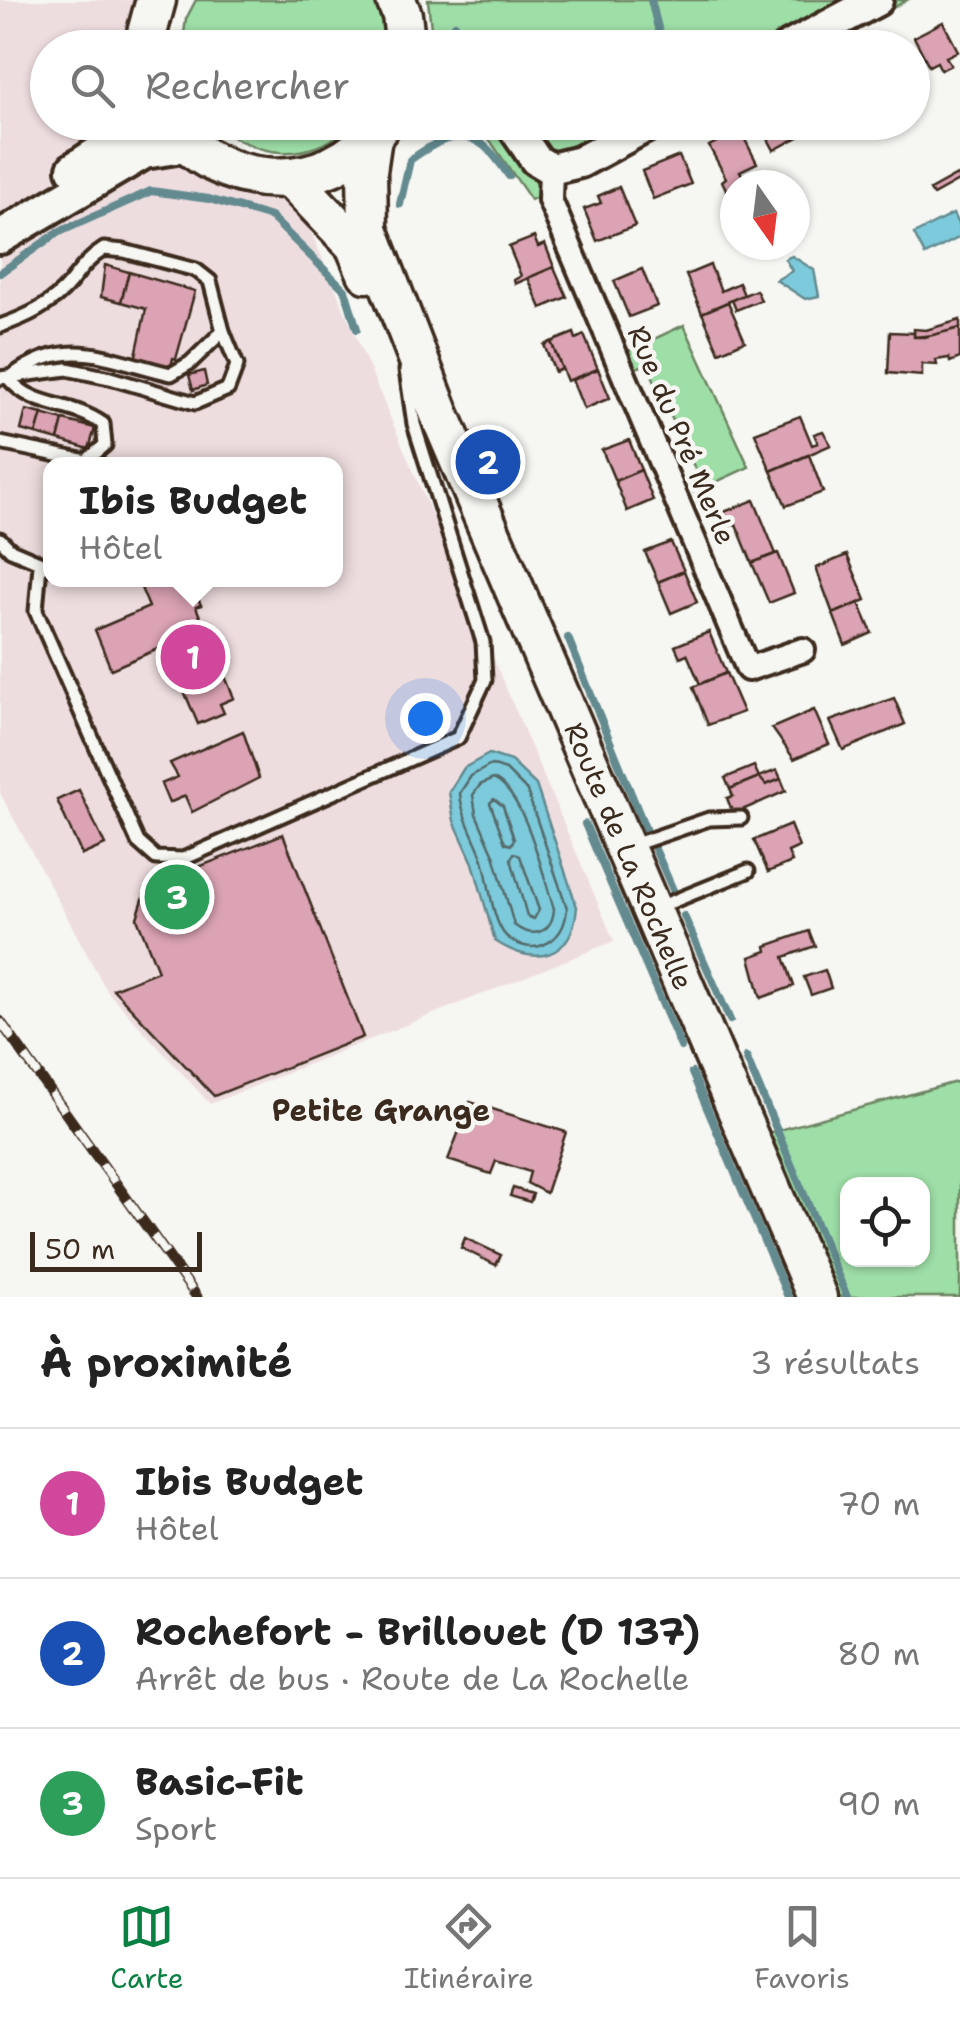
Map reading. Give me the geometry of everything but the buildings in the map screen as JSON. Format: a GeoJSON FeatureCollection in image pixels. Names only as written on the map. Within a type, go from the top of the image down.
{"type":"FeatureCollection","features":[{"type":"Feature","properties":{"kind":"main road"},"geometry":{"type":"LineString","coordinates":[[148,30],[156,0]]}},
{"type":"Feature","properties":{"kind":"main road"},"geometry":{"type":"LineString","coordinates":[[396,0],[404,30]]}},
{"type":"Feature","properties":{"kind":"main road"},"geometry":{"type":"LineString","coordinates":[[0,218],[118,140]]}},
{"type":"Feature","properties":{"kind":"main road"},"geometry":{"type":"LineString","coordinates":[[0,237],[167,140]]}},
{"type":"Feature","properties":{"kind":"main road"},"geometry":{"type":"LineString","coordinates":[[186,140],[220,167],[255,178],[292,178],[322,171],[349,157],[367,140]]}},
{"type":"Feature","properties":{"kind":"main road","name":"Route de La Rochelle"},"geometry":{"type":"LineString","coordinates":[[375,140],[367,171],[368,229],[440,414],[817,1297]]}},
{"type":"Feature","properties":{"kind":"main road","name":"Route de La Rochelle"},"geometry":{"type":"LineString","coordinates":[[292,178],[355,245],[403,350],[440,414]]}},
{"type":"Feature","properties":{"kind":"street"},"geometry":{"type":"LineString","coordinates":[[820,30],[876,0]]}},
{"type":"Feature","properties":{"kind":"street"},"geometry":{"type":"LineString","coordinates":[[522,140],[536,160],[551,169],[580,162],[621,140]]}},
{"type":"Feature","properties":{"kind":"street","name":"Rue du Pré Merle"},"geometry":{"type":"LineString","coordinates":[[551,169],[550,200],[748,669],[803,650]]}},
{"type":"Feature","properties":{"kind":"lane"},"geometry":{"type":"LineString","coordinates":[[0,326],[38,311],[69,284],[80,266],[104,249],[124,251],[196,270],[210,280],[223,331],[237,365],[228,389],[194,403],[66,369],[4,378]]}},
{"type":"Feature","properties":{"kind":"lane"},"geometry":{"type":"LineString","coordinates":[[4,378],[56,353],[76,351],[171,374],[190,364],[223,331]]}},
{"type":"Feature","properties":{"kind":"lane"},"geometry":{"type":"LineString","coordinates":[[43,576],[36,611],[138,842],[156,858],[183,859],[458,738],[486,680],[483,642],[414,424],[403,350]]}},
{"type":"Feature","properties":{"kind":"lane"},"geometry":{"type":"LineString","coordinates":[[4,378],[22,395],[86,412],[103,424],[105,445],[91,457]]}},
{"type":"Feature","properties":{"kind":"lane"},"geometry":{"type":"LineString","coordinates":[[0,442],[68,457]]}},
{"type":"Feature","properties":{"kind":"lane"},"geometry":{"type":"LineString","coordinates":[[0,540],[11,550],[43,565]]}},
{"type":"Feature","properties":{"kind":"lane"},"geometry":{"type":"LineString","coordinates":[[625,848],[709,818],[741,818]]}},
{"type":"Feature","properties":{"kind":"lane"},"geometry":{"type":"LineString","coordinates":[[652,910],[748,871]]}},
{"type":"Feature","properties":{"kind":"shaded area"},"geometry":{"type":"Polygon","coordinates":[[[0,0],[142,0],[138,30],[30,30],[30,140],[200,140],[306,220],[614,941],[210,1104],[107,991],[0,793],[0,0]]]}},
{"type":"Feature","properties":{"kind":"green space"},"geometry":{"type":"Polygon","coordinates":[[[196,0],[375,0],[386,30],[184,30],[196,0]]]}},
{"type":"Feature","properties":{"kind":"green space"},"geometry":{"type":"Polygon","coordinates":[[[428,0],[907,0],[853,30],[431,30],[428,0]]]}},
{"type":"Feature","properties":{"kind":"green space"},"geometry":{"type":"Polygon","coordinates":[[[241,140],[331,140],[302,151],[284,152],[241,140]]]}},
{"type":"Feature","properties":{"kind":"green space"},"geometry":{"type":"Polygon","coordinates":[[[490,140],[648,140],[531,200],[490,140]]]}},
{"type":"Feature","properties":{"kind":"green space"},"geometry":{"type":"Polygon","coordinates":[[[684,325],[749,467],[694,492],[686,476],[696,471],[647,364],[636,368],[628,351],[684,325]]]}},
{"type":"Feature","properties":{"kind":"green space"},"geometry":{"type":"Polygon","coordinates":[[[960,1081],[960,1297],[817,1297],[749,1138],[960,1081]]]}},
{"type":"Feature","properties":{"kind":"water"},"geometry":{"type":"Polygon","coordinates":[[[953,214],[960,237],[925,255],[914,234],[953,214]]]}},
{"type":"Feature","properties":{"kind":"water"},"geometry":{"type":"Polygon","coordinates":[[[786,260],[798,260],[814,270],[819,296],[805,299],[776,280],[792,271],[786,260]]]}},
{"type":"Feature","properties":{"kind":"water"},"geometry":{"type":"Polygon","coordinates":[[[489,754],[511,761],[536,785],[577,907],[568,938],[549,954],[524,954],[495,941],[473,863],[454,821],[449,792],[464,768],[489,754]]]}},
{"type":"Feature","properties":{"kind":"waterway"},"geometry":{"type":"LineString","coordinates":[[651,0],[658,30]]}},
{"type":"Feature","properties":{"kind":"waterway"},"geometry":{"type":"LineString","coordinates":[[455,25],[459,30]]}},
{"type":"Feature","properties":{"kind":"waterway"},"geometry":{"type":"LineString","coordinates":[[400,204],[410,160],[445,140]]}},
{"type":"Feature","properties":{"kind":"waterway"},"geometry":{"type":"LineString","coordinates":[[474,140],[490,151],[509,176]]}},
{"type":"Feature","properties":{"kind":"waterway"},"geometry":{"type":"LineString","coordinates":[[0,273],[57,233],[151,191],[209,199],[271,217],[345,290],[357,329]]}},
{"type":"Feature","properties":{"kind":"waterway"},"geometry":{"type":"LineString","coordinates":[[568,638],[645,828]]}},
{"type":"Feature","properties":{"kind":"waterway"},"geometry":{"type":"LineString","coordinates":[[585,824],[681,1047]]}},
{"type":"Feature","properties":{"kind":"waterway"},"geometry":{"type":"LineString","coordinates":[[655,849],[673,890]]}},
{"type":"Feature","properties":{"kind":"waterway"},"geometry":{"type":"LineString","coordinates":[[684,916],[730,1020]]}},
{"type":"Feature","properties":{"kind":"waterway"},"geometry":{"type":"LineString","coordinates":[[746,1057],[847,1297]]}},
{"type":"Feature","properties":{"kind":"waterway"},"geometry":{"type":"LineString","coordinates":[[692,1073],[788,1297]]}},
{"type":"Feature","properties":{"kind":"railway"},"geometry":{"type":"LineString","coordinates":[[0,1021],[197,1297]]}},
{"type":"Feature","properties":{"kind":"place","name":"Rochefort - Brillouet (D 137)"},"geometry":{"type":"Point","coordinates":[488,462]}},
{"type":"Feature","properties":{"kind":"place","name":"Ibis Budget"},"geometry":{"type":"Point","coordinates":[193,657]}},
{"type":"Feature","properties":{"kind":"place","name":"Basic-Fit"},"geometry":{"type":"Point","coordinates":[177,897]}},
{"type":"Feature","properties":{"kind":"district","name":"Petite Grange"},"geometry":{"type":"Point","coordinates":[381,1110]}}]}
